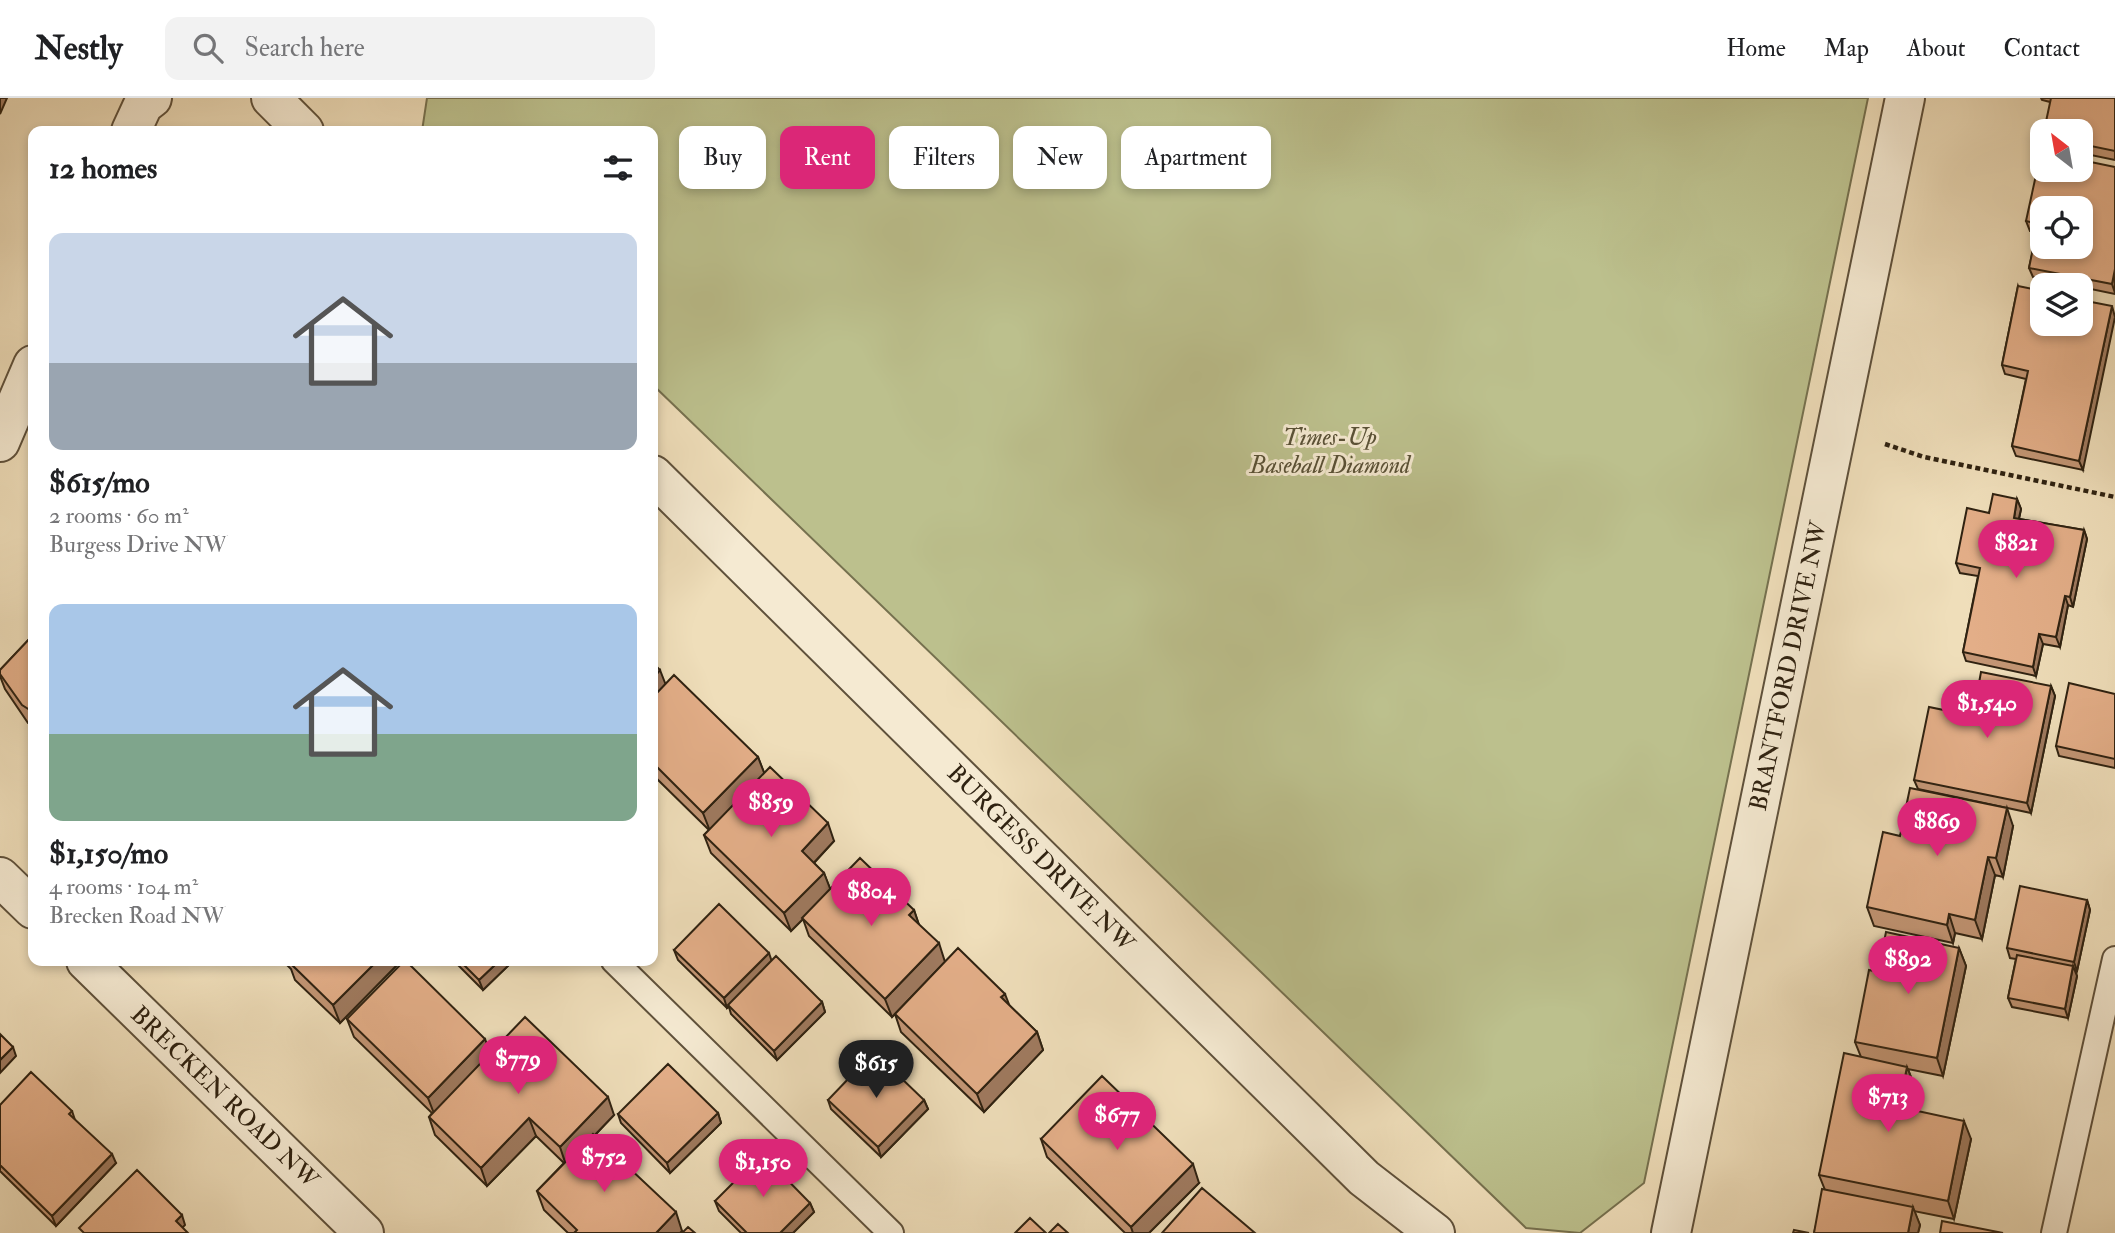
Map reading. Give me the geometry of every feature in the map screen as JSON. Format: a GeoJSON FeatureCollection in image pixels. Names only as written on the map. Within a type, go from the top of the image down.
{"type":"FeatureCollection","features":[{"type":"Feature","properties":{"kind":"street"},"geometry":{"type":"LineString","coordinates":[[133,126],[143,105],[152,98]]}},
{"type":"Feature","properties":{"kind":"street"},"geometry":{"type":"LineString","coordinates":[[271,98],[299,126]]}},
{"type":"Feature","properties":{"kind":"street","name":"BRANTFORD DRIVE NW"},"geometry":{"type":"LineString","coordinates":[[1671,1233],[1905,98]]}},
{"type":"Feature","properties":{"kind":"street"},"geometry":{"type":"LineString","coordinates":[[0,442],[28,386]]}},
{"type":"Feature","properties":{"kind":"street","name":"BURGESS DRIVE NW"},"geometry":{"type":"LineString","coordinates":[[658,480],[1364,1178],[1435,1233]]}},
{"type":"Feature","properties":{"kind":"street"},"geometry":{"type":"LineString","coordinates":[[0,877],[28,904]]}},
{"type":"Feature","properties":{"kind":"street","name":"BRECKEN ROAD NW"},"geometry":{"type":"LineString","coordinates":[[91,966],[364,1233]]}},
{"type":"Feature","properties":{"kind":"lane"},"geometry":{"type":"LineString","coordinates":[[2054,1233],[2115,959]]}},
{"type":"Feature","properties":{"kind":"lane"},"geometry":{"type":"LineString","coordinates":[[619,966],[891,1233]]}},
{"type":"Feature","properties":{"kind":"path"},"geometry":{"type":"LineString","coordinates":[[1836,436],[1891,445],[1924,457],[2115,497]]}},
{"type":"Feature","properties":{"kind":"green space","name":"Times-Up Baseball Diamond"},"geometry":{"type":"Polygon","coordinates":[[[427,98],[1868,98],[1644,1183],[1580,1233],[1526,1228],[658,390],[658,126],[423,126],[427,98]]]}},
{"type":"Feature","properties":{"kind":"building"},"geometry":{"type":"Polygon","coordinates":[[[2051,98],[2115,98],[2115,151],[2093,146],[2093,119],[2047,119],[2051,98]]]}},
{"type":"Feature","properties":{"kind":"building"},"geometry":{"type":"Polygon","coordinates":[[[2093,162],[2115,167],[2115,269],[2112,284],[2093,280],[2093,273],[2055,273],[2029,268],[2031,259],[2093,259],[2093,196],[2031,196],[2034,182],[2093,182],[2093,162]]]}},
{"type":"Feature","properties":{"kind":"building"},"geometry":{"type":"Polygon","coordinates":[[[2030,203],[2030,222],[2026,221],[2030,203]]]}},
{"type":"Feature","properties":{"kind":"building"},"geometry":{"type":"Polygon","coordinates":[[[2018,286],[2030,288],[2030,336],[2093,336],[2093,302],[2112,306],[2079,461],[2012,446],[2028,371],[2002,365],[2018,286]]]}},
{"type":"Feature","properties":{"kind":"building"},"geometry":{"type":"Polygon","coordinates":[[[1993,494],[2017,499],[2014,518],[2084,530],[2070,597],[2065,596],[2056,637],[2039,634],[2033,667],[1963,652],[1980,568],[1956,563],[1967,508],[1989,513],[1993,494]]]}},
{"type":"Feature","properties":{"kind":"building"},"geometry":{"type":"Polygon","coordinates":[[[28,640],[28,709],[22,705],[0,674],[0,670],[28,640]]]}},
{"type":"Feature","properties":{"kind":"building"},"geometry":{"type":"Polygon","coordinates":[[[1981,672],[2051,686],[2027,803],[1914,780],[1929,707],[1973,716],[1981,672]]]}},
{"type":"Feature","properties":{"kind":"building"},"geometry":{"type":"Polygon","coordinates":[[[674,675],[758,757],[703,813],[658,768],[658,692],[674,675]]]}},
{"type":"Feature","properties":{"kind":"building"},"geometry":{"type":"Polygon","coordinates":[[[2069,683],[2115,694],[2115,759],[2056,746],[2069,683]]]}},
{"type":"Feature","properties":{"kind":"building"},"geometry":{"type":"Polygon","coordinates":[[[770,767],[828,823],[802,851],[824,873],[784,913],[704,835],[770,767]]]}},
{"type":"Feature","properties":{"kind":"building"},"geometry":{"type":"Polygon","coordinates":[[[1910,788],[2007,808],[1996,858],[1988,857],[1975,920],[1949,914],[1947,925],[1867,907],[1883,832],[1900,836],[1910,788]]]}},
{"type":"Feature","properties":{"kind":"building"},"geometry":{"type":"Polygon","coordinates":[[[860,858],[914,910],[909,915],[939,943],[885,999],[802,918],[860,858]]]}},
{"type":"Feature","properties":{"kind":"building"},"geometry":{"type":"Polygon","coordinates":[[[2020,886],[2087,900],[2074,962],[2007,948],[2020,886]]]}},
{"type":"Feature","properties":{"kind":"building"},"geometry":{"type":"Polygon","coordinates":[[[719,904],[769,953],[724,998],[674,950],[719,904]]]}},
{"type":"Feature","properties":{"kind":"building"},"geometry":{"type":"Polygon","coordinates":[[[1886,932],[1959,948],[1937,1058],[1855,1042],[1869,970],[1878,972],[1886,932]]]}},
{"type":"Feature","properties":{"kind":"building"},"geometry":{"type":"Polygon","coordinates":[[[958,948],[1005,994],[1001,997],[1037,1032],[977,1094],[895,1014],[958,948]]]}},
{"type":"Feature","properties":{"kind":"building"},"geometry":{"type":"Polygon","coordinates":[[[2017,955],[2073,966],[2065,1009],[2008,998],[2017,955]]]}},
{"type":"Feature","properties":{"kind":"building"},"geometry":{"type":"Polygon","coordinates":[[[776,956],[822,1002],[774,1051],[728,1005],[776,956]]]}},
{"type":"Feature","properties":{"kind":"building"},"geometry":{"type":"Polygon","coordinates":[[[293,966],[372,966],[333,1005],[293,966]]]}},
{"type":"Feature","properties":{"kind":"building"},"geometry":{"type":"Polygon","coordinates":[[[399,966],[411,966],[485,1039],[428,1098],[347,1019],[399,966]]]}},
{"type":"Feature","properties":{"kind":"building"},"geometry":{"type":"Polygon","coordinates":[[[465,966],[494,966],[479,980],[465,966]]]}},
{"type":"Feature","properties":{"kind":"building"},"geometry":{"type":"Polygon","coordinates":[[[525,1017],[608,1097],[560,1147],[529,1118],[481,1168],[429,1117],[525,1017]]]}},
{"type":"Feature","properties":{"kind":"building"},"geometry":{"type":"Polygon","coordinates":[[[0,1034],[13,1047],[0,1060],[0,1034]]]}},
{"type":"Feature","properties":{"kind":"building"},"geometry":{"type":"Polygon","coordinates":[[[874,1052],[924,1100],[878,1147],[828,1100],[874,1052]]]}},
{"type":"Feature","properties":{"kind":"building"},"geometry":{"type":"Polygon","coordinates":[[[1844,1053],[1907,1067],[1899,1107],[1964,1121],[1948,1201],[1819,1175],[1844,1053]]]}},
{"type":"Feature","properties":{"kind":"building"},"geometry":{"type":"Polygon","coordinates":[[[668,1064],[718,1113],[667,1163],[618,1114],[668,1064]]]}},
{"type":"Feature","properties":{"kind":"building"},"geometry":{"type":"Polygon","coordinates":[[[31,1072],[72,1111],[69,1114],[112,1154],[52,1216],[0,1165],[0,1105],[31,1072]]]}},
{"type":"Feature","properties":{"kind":"building"},"geometry":{"type":"Polygon","coordinates":[[[1102,1076],[1193,1164],[1131,1227],[1041,1139],[1102,1076]]]}},
{"type":"Feature","properties":{"kind":"building"},"geometry":{"type":"Polygon","coordinates":[[[593,1134],[676,1212],[656,1233],[574,1233],[577,1230],[537,1191],[593,1134]]]}},
{"type":"Feature","properties":{"kind":"building"},"geometry":{"type":"Polygon","coordinates":[[[762,1154],[810,1203],[780,1233],[747,1233],[715,1201],[762,1154]]]}},
{"type":"Feature","properties":{"kind":"building"},"geometry":{"type":"Polygon","coordinates":[[[137,1170],[182,1215],[176,1221],[188,1233],[84,1233],[79,1228],[137,1170]]]}},
{"type":"Feature","properties":{"kind":"building"},"geometry":{"type":"Polygon","coordinates":[[[1202,1188],[1255,1233],[1162,1233],[1202,1188]]]}},
{"type":"Feature","properties":{"kind":"building"},"geometry":{"type":"Polygon","coordinates":[[[1822,1189],[1913,1207],[1908,1233],[1814,1233],[1822,1189]]]}},
{"type":"Feature","properties":{"kind":"building"},"geometry":{"type":"Polygon","coordinates":[[[1030,1218],[1046,1233],[1015,1233],[1030,1218]]]}},
{"type":"Feature","properties":{"kind":"building"},"geometry":{"type":"Polygon","coordinates":[[[1942,1221],[2003,1233],[1940,1233],[1942,1221]]]}},
{"type":"Feature","properties":{"kind":"building"},"geometry":{"type":"Polygon","coordinates":[[[1058,1224],[1068,1233],[1049,1233],[1058,1224]]]}},
{"type":"Feature","properties":{"kind":"building"},"geometry":{"type":"Polygon","coordinates":[[[688,1227],[695,1233],[682,1233],[688,1227]]]}}]}
